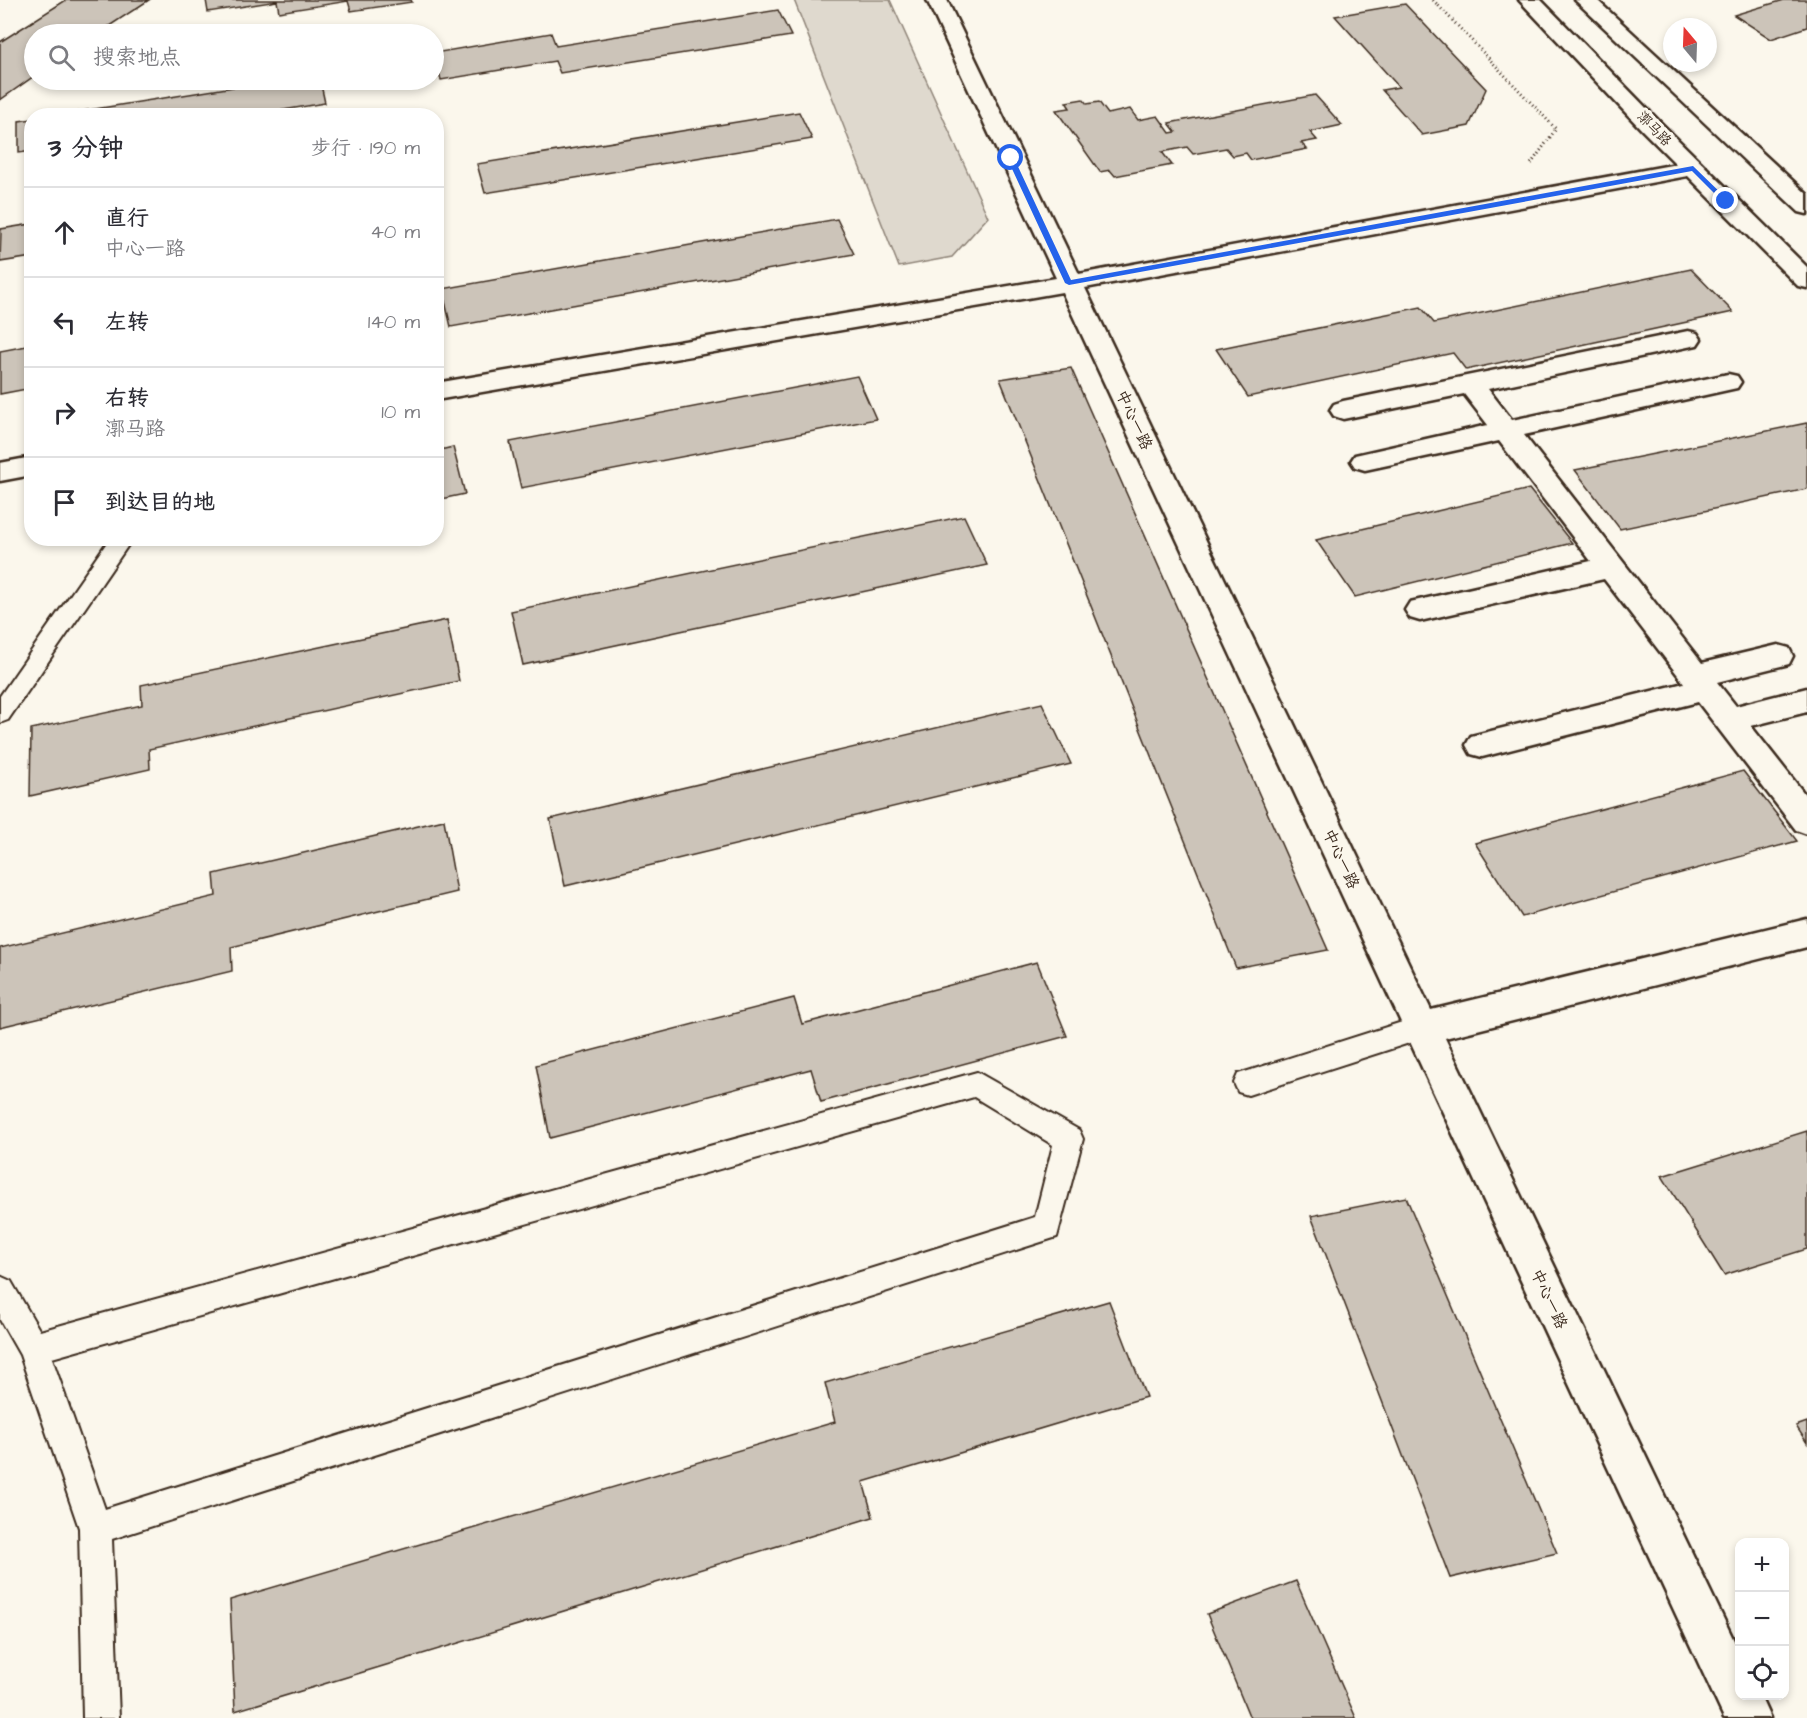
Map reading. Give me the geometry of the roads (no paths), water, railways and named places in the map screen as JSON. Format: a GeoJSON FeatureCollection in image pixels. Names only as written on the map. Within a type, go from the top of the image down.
{"type":"FeatureCollection","features":[{"type":"Feature","properties":{"kind":"street","name":"中心一路"},"geometry":{"type":"LineString","coordinates":[[937,0],[1747,1718]]}},
{"type":"Feature","properties":{"kind":"street","name":"漷马路"},"geometry":{"type":"LineString","coordinates":[[1530,0],[1693,168],[1807,281]]}},
{"type":"Feature","properties":{"kind":"street"},"geometry":{"type":"LineString","coordinates":[[1585,0],[1807,207]]}},
{"type":"Feature","properties":{"kind":"street"},"geometry":{"type":"LineString","coordinates":[[444,391],[1069,283],[1693,168]]}},
{"type":"Feature","properties":{"kind":"street"},"geometry":{"type":"LineString","coordinates":[[1343,410],[1688,339]]}},
{"type":"Feature","properties":{"kind":"street"},"geometry":{"type":"LineString","coordinates":[[1365,461],[1728,382]]}},
{"type":"Feature","properties":{"kind":"street"},"geometry":{"type":"LineString","coordinates":[[1470,384],[1807,821]]}},
{"type":"Feature","properties":{"kind":"street"},"geometry":{"type":"LineString","coordinates":[[0,472],[24,468]]}},
{"type":"Feature","properties":{"kind":"street"},"geometry":{"type":"LineString","coordinates":[[1420,610],[1611,567]]}},
{"type":"Feature","properties":{"kind":"street"},"geometry":{"type":"LineString","coordinates":[[1482,745],[1700,683],[1778,656]]}},
{"type":"Feature","properties":{"kind":"street"},"geometry":{"type":"LineString","coordinates":[[1729,720],[1807,700]]}},
{"type":"Feature","properties":{"kind":"street"},"geometry":{"type":"LineString","coordinates":[[1421,1028],[1807,933]]}},
{"type":"Feature","properties":{"kind":"lane"},"geometry":{"type":"LineString","coordinates":[[0,714],[116,546]]}},
{"type":"Feature","properties":{"kind":"lane"},"geometry":{"type":"LineString","coordinates":[[1248,1083],[1421,1028]]}},
{"type":"Feature","properties":{"kind":"lane"},"geometry":{"type":"LineString","coordinates":[[33,1348],[977,1084],[1069,1139],[1047,1227],[95,1528]]}},
{"type":"Feature","properties":{"kind":"lane"},"geometry":{"type":"LineString","coordinates":[[0,1291],[33,1348],[95,1528],[101,1718]]}}]}
